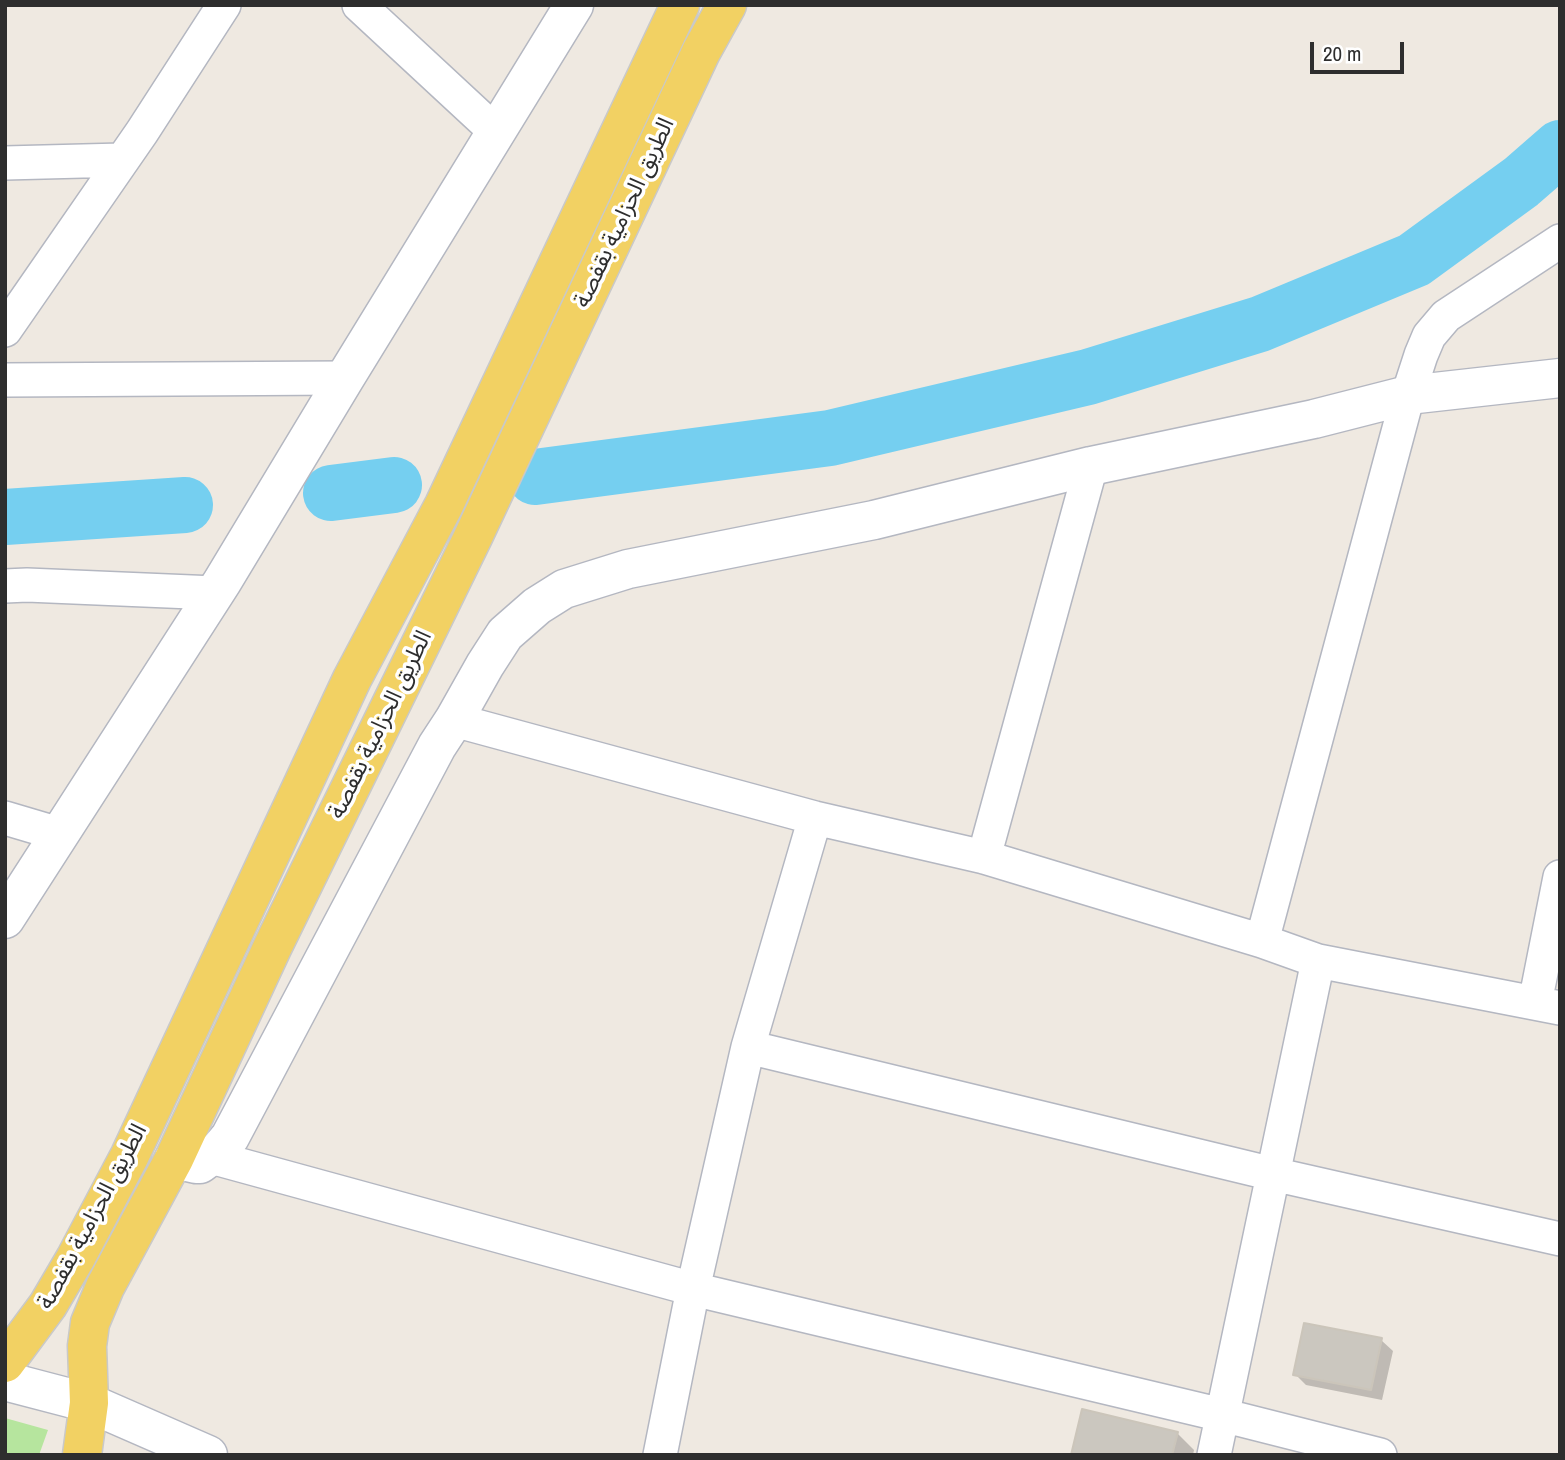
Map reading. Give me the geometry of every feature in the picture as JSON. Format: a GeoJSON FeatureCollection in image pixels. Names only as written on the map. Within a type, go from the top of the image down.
{"type":"FeatureCollection","features":[{"type":"Feature","properties":{"kind":"main road","name":"الطريق الحزامية بقفصة"},"geometry":{"type":"LineString","coordinates":[[5,1363],[48,1305],[130,1156],[352,680],[444,505],[680,5]]}},
{"type":"Feature","properties":{"kind":"main road","name":"الطريق الحزامية بقفصة"},"geometry":{"type":"LineString","coordinates":[[82,1455],[89,1403],[87,1346],[90,1323],[105,1287],[174,1159],[272,948],[473,537],[701,52],[727,5]]}},
{"type":"Feature","properties":{"kind":"street"},"geometry":{"type":"LineString","coordinates":[[5,330],[122,160],[223,5]]}},
{"type":"Feature","properties":{"kind":"street"},"geometry":{"type":"LineString","coordinates":[[359,5],[496,132]]}},
{"type":"Feature","properties":{"kind":"street"},"geometry":{"type":"LineString","coordinates":[[5,919],[215,593],[574,5]]}},
{"type":"Feature","properties":{"kind":"street"},"geometry":{"type":"LineString","coordinates":[[5,163],[122,160]]}},
{"type":"Feature","properties":{"kind":"street"},"geometry":{"type":"LineString","coordinates":[[1262,941],[1408,395],[1429,336],[1446,316],[1560,241]]}},
{"type":"Feature","properties":{"kind":"street"},"geometry":{"type":"LineString","coordinates":[[5,380],[345,378]]}},
{"type":"Feature","properties":{"kind":"street"},"geometry":{"type":"LineString","coordinates":[[174,1159],[200,1164],[211,1157],[230,1137],[437,746],[485,665],[505,634],[537,606],[564,589],[628,569],[874,520],[1091,467],[1314,419],[1408,395],[1560,378]]}},
{"type":"Feature","properties":{"kind":"street"},"geometry":{"type":"LineString","coordinates":[[984,857],[1091,467]]}},
{"type":"Feature","properties":{"kind":"street"},"geometry":{"type":"LineString","coordinates":[[5,586],[215,593]]}},
{"type":"Feature","properties":{"kind":"street"},"geometry":{"type":"LineString","coordinates":[[454,720],[815,818],[984,857],[1262,941],[1318,961],[1548,1006],[1560,877]]}},
{"type":"Feature","properties":{"kind":"street"},"geometry":{"type":"LineString","coordinates":[[5,818],[59,834]]}},
{"type":"Feature","properties":{"kind":"street"},"geometry":{"type":"LineString","coordinates":[[660,1455],[693,1289],[748,1047],[815,818]]}},
{"type":"Feature","properties":{"kind":"street"},"geometry":{"type":"LineString","coordinates":[[1214,1455],[1318,961]]}},
{"type":"Feature","properties":{"kind":"street"},"geometry":{"type":"LineString","coordinates":[[748,1047],[1273,1174],[1560,1239]]}},
{"type":"Feature","properties":{"kind":"street"},"geometry":{"type":"LineString","coordinates":[[211,1157],[693,1289],[1380,1455]]}},
{"type":"Feature","properties":{"kind":"street"},"geometry":{"type":"LineString","coordinates":[[5,1381],[89,1403],[208,1455]]}},
{"type":"Feature","properties":{"kind":"green space"},"geometry":{"type":"Polygon","coordinates":[[[5,1418],[48,1430],[39,1455],[5,1455],[5,1418]]]}},
{"type":"Feature","properties":{"kind":"building"},"geometry":{"type":"Polygon","coordinates":[[[1304,1323],[1382,1338],[1371,1390],[1293,1375],[1304,1323]]]}},
{"type":"Feature","properties":{"kind":"building"},"geometry":{"type":"Polygon","coordinates":[[[1082,1409],[1178,1432],[1172,1455],[1071,1455],[1082,1409]]]}},
{"type":"Feature","properties":{"kind":"waterway"},"geometry":{"type":"LineString","coordinates":[[535,477],[830,438],[1088,377],[1260,324],[1414,260],[1521,182],[1560,148]]}},
{"type":"Feature","properties":{"kind":"waterway"},"geometry":{"type":"LineString","coordinates":[[331,493],[394,485]]}},
{"type":"Feature","properties":{"kind":"waterway"},"geometry":{"type":"LineString","coordinates":[[5,517],[185,505]]}}]}
